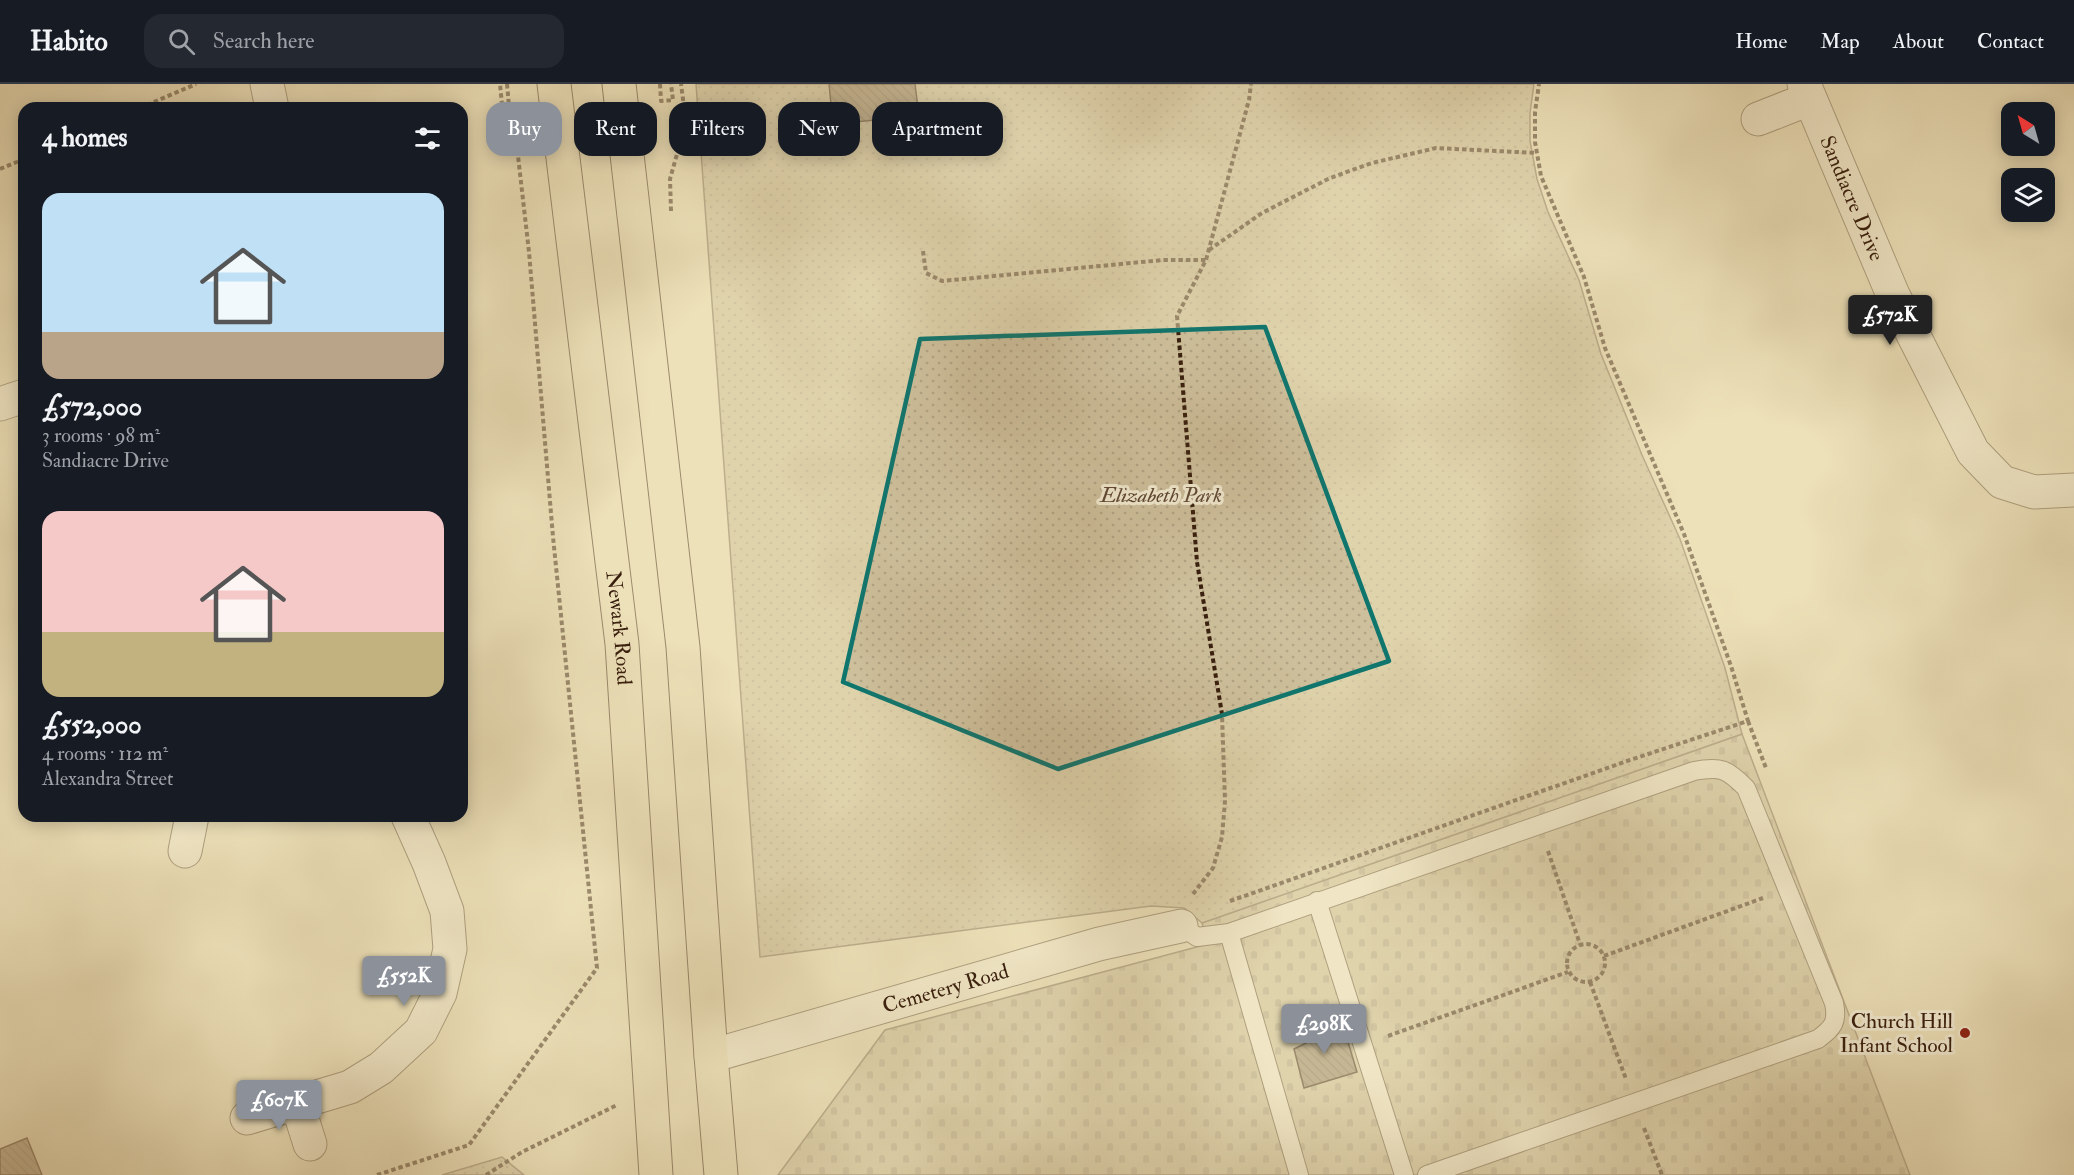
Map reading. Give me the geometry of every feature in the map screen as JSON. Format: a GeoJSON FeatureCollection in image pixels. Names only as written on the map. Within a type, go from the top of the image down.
{"type":"FeatureCollection","features":[{"type":"Feature","properties":{"kind":"highway","name":"Newark Road"},"geometry":{"type":"LineString","coordinates":[[554,84],[622,644],[656,1175]]}},
{"type":"Feature","properties":{"kind":"highway"},"geometry":{"type":"LineString","coordinates":[[619,84],[682,647],[721,1175]]}},
{"type":"Feature","properties":{"kind":"street"},"geometry":{"type":"LineString","coordinates":[[267,84],[271,102]]}},
{"type":"Feature","properties":{"kind":"street","name":"Sandiacre Drive"},"geometry":{"type":"LineString","coordinates":[[1758,119],[1807,92],[1893,295],[1973,452],[2002,482],[2034,492],[2074,490]]}},
{"type":"Feature","properties":{"kind":"street"},"geometry":{"type":"LineString","coordinates":[[0,404],[18,398]]}},
{"type":"Feature","properties":{"kind":"street"},"geometry":{"type":"LineString","coordinates":[[185,851],[191,822]]}},
{"type":"Feature","properties":{"kind":"street"},"geometry":{"type":"LineString","coordinates":[[247,1119],[350,1087],[381,1068],[421,1030],[440,993],[450,949],[447,911],[411,822]]}},
{"type":"Feature","properties":{"kind":"street","name":"Cemetery Road"},"geometry":{"type":"LineString","coordinates":[[711,1056],[1100,944],[1174,928]]}},
{"type":"Feature","properties":{"kind":"street"},"geometry":{"type":"LineString","coordinates":[[297,1103],[310,1144]]}},
{"type":"Feature","properties":{"kind":"lane"},"geometry":{"type":"LineString","coordinates":[[1174,928],[1197,937],[1229,933],[1694,771],[1717,767],[1733,775],[1746,788],[1789,888],[1834,1003],[1836,1013],[1832,1028],[1818,1039],[1427,1175]]}},
{"type":"Feature","properties":{"kind":"lane"},"geometry":{"type":"LineString","coordinates":[[1317,902],[1404,1175]]}},
{"type":"Feature","properties":{"kind":"lane"},"geometry":{"type":"LineString","coordinates":[[1229,933],[1299,1175]]}},
{"type":"Feature","properties":{"kind":"path"},"geometry":{"type":"LineString","coordinates":[[154,102],[196,84]]}},
{"type":"Feature","properties":{"kind":"path"},"geometry":{"type":"LineString","coordinates":[[377,1175],[469,1145],[597,968],[555,548],[529,252],[518,156],[504,124],[500,84]]}},
{"type":"Feature","properties":{"kind":"path"},"geometry":{"type":"LineString","coordinates":[[507,84],[509,102]]}},
{"type":"Feature","properties":{"kind":"path"},"geometry":{"type":"LineString","coordinates":[[660,84],[661,101],[673,100],[671,84]]}},
{"type":"Feature","properties":{"kind":"path"},"geometry":{"type":"LineString","coordinates":[[1174,928],[1213,867],[1222,837],[1225,801],[1222,714],[1197,562],[1177,316],[1206,260],[1249,100],[1251,84]]}},
{"type":"Feature","properties":{"kind":"path"},"geometry":{"type":"LineString","coordinates":[[1174,928],[1199,913],[1254,891],[1748,721],[1684,534],[1605,348],[1584,277],[1541,176],[1534,112],[1539,84]]}},
{"type":"Feature","properties":{"kind":"path"},"geometry":{"type":"LineString","coordinates":[[1209,250],[1262,213],[1330,178],[1372,163],[1436,148],[1537,153]]}},
{"type":"Feature","properties":{"kind":"path"},"geometry":{"type":"LineString","coordinates":[[0,169],[18,162]]}},
{"type":"Feature","properties":{"kind":"path"},"geometry":{"type":"LineString","coordinates":[[923,251],[926,273],[942,282],[1163,260],[1206,260]]}},
{"type":"Feature","properties":{"kind":"path"},"geometry":{"type":"LineString","coordinates":[[1539,824],[1580,944]]}},
{"type":"Feature","properties":{"kind":"path"},"geometry":{"type":"LineString","coordinates":[[1604,956],[1789,888]]}},
{"type":"Feature","properties":{"kind":"path"},"geometry":{"type":"LineString","coordinates":[[1580,944],[1594,945],[1604,956],[1604,969],[1596,980],[1583,982],[1572,977],[1568,972],[1566,965],[1570,952],[1580,944]]}},
{"type":"Feature","properties":{"kind":"path"},"geometry":{"type":"LineString","coordinates":[[1362,1045],[1568,972]]}},
{"type":"Feature","properties":{"kind":"path"},"geometry":{"type":"LineString","coordinates":[[486,1175],[522,1152],[587,1121],[649,1087]]}},
{"type":"Feature","properties":{"kind":"highlighted area"},"geometry":{"type":"Polygon","coordinates":[[[1265,327],[1389,661],[1058,769],[843,682],[920,339],[1265,327]]]}},
{"type":"Feature","properties":{"kind":"green space","name":"Elizabeth Park"},"geometry":{"type":"Polygon","coordinates":[[[696,84],[1534,84],[1530,113],[1530,141],[1537,179],[1548,212],[1579,280],[1601,354],[1642,455],[1680,539],[1725,668],[1742,734],[1202,923],[1184,908],[1151,906],[760,957],[701,156],[766,156],[766,102],[697,102],[696,84]]]}},
{"type":"Feature","properties":{"kind":"green space"},"geometry":{"type":"Polygon","coordinates":[[[1742,734],[1910,1175],[778,1175],[885,1030],[1208,944],[1202,923],[1742,734]]]}},
{"type":"Feature","properties":{"kind":"green space"},"geometry":{"type":"Polygon","coordinates":[[[502,1157],[524,1175],[442,1175],[502,1157]]]}},
{"type":"Feature","properties":{"kind":"building"},"geometry":{"type":"Polygon","coordinates":[[[829,84],[915,84],[917,102],[872,102],[872,120],[860,121],[860,102],[831,102],[829,84]]]}},
{"type":"Feature","properties":{"kind":"building"},"geometry":{"type":"Polygon","coordinates":[[[1329,1019],[1333,1035],[1345,1032],[1357,1072],[1304,1088],[1294,1049],[1308,1042],[1304,1026],[1329,1019]]]}},
{"type":"Feature","properties":{"kind":"building"},"geometry":{"type":"Polygon","coordinates":[[[27,1138],[42,1175],[0,1175],[0,1149],[27,1138]]]}},
{"type":"Feature","properties":{"kind":"place","name":"Church Hill Infant School"},"geometry":{"type":"Point","coordinates":[1965,1033]}}]}
